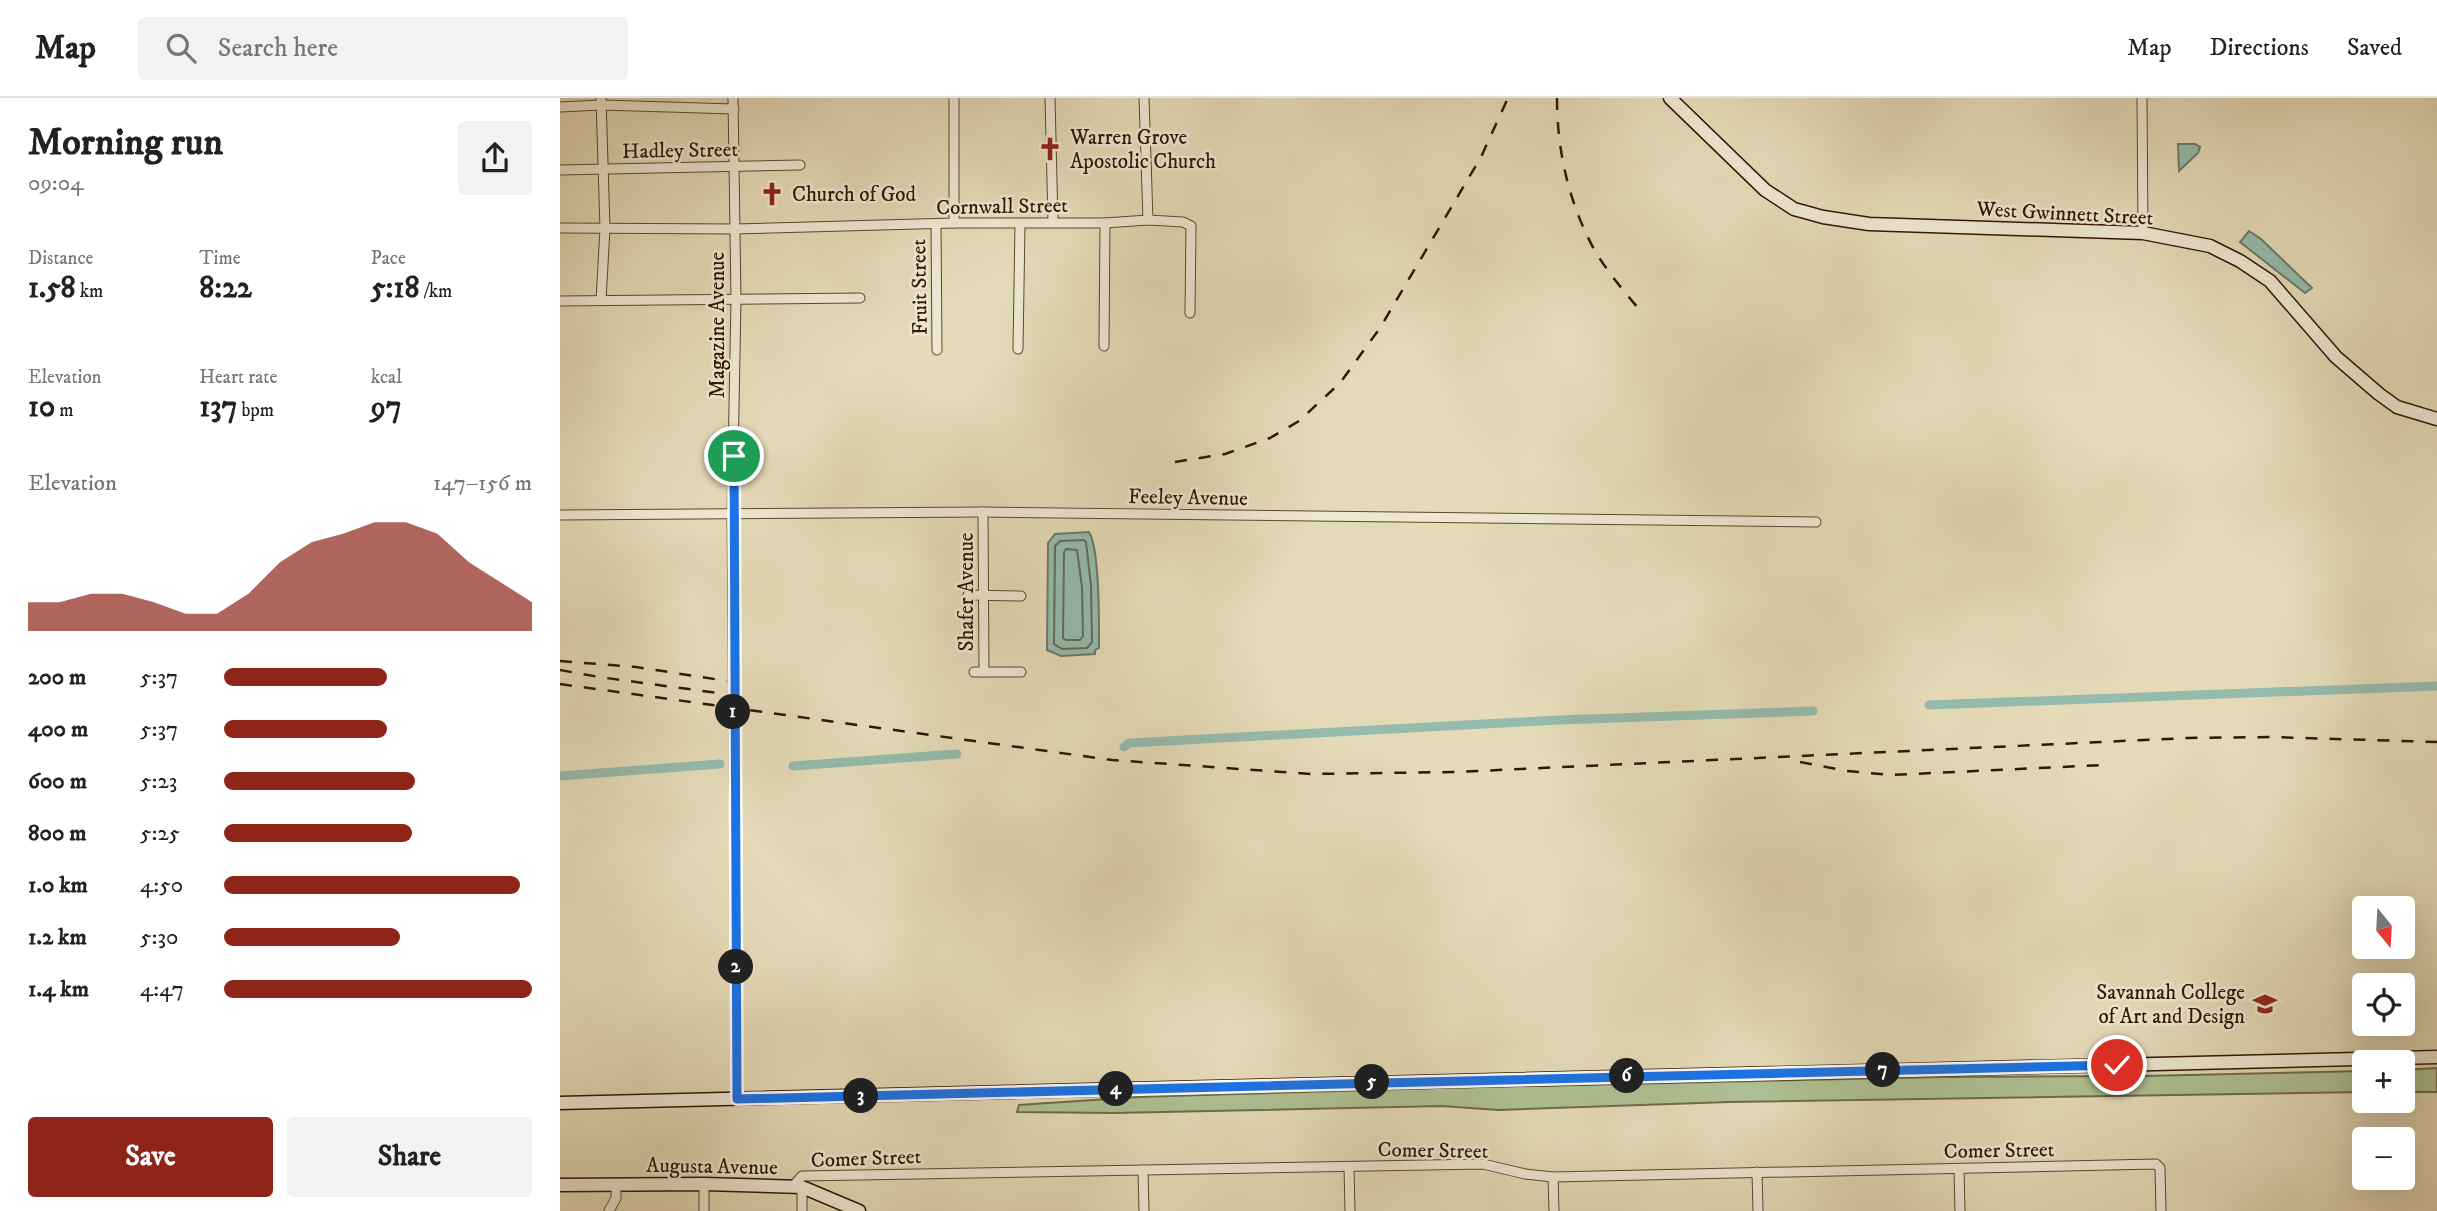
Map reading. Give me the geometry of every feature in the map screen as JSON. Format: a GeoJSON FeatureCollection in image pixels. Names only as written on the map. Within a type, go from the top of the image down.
{"type":"FeatureCollection","features":[{"type":"Feature","properties":{"kind":"main road","name":"West Gwinnett Street"},"geometry":{"type":"LineString","coordinates":[[1670,98],[1765,190],[1794,209],[1823,217],[1869,224],[2143,233],[2210,246],[2241,261],[2270,281],[2336,357],[2379,394],[2397,407],[2437,419]]}},
{"type":"Feature","properties":{"kind":"main road"},"geometry":{"type":"LineString","coordinates":[[560,1103],[2437,1057]]}},
{"type":"Feature","properties":{"kind":"main road","name":"Augusta Avenue"},"geometry":{"type":"LineString","coordinates":[[560,1185],[704,1184],[797,1187],[859,1211]]}},
{"type":"Feature","properties":{"kind":"street","name":"Magazine Avenue"},"geometry":{"type":"LineString","coordinates":[[733,98],[736,300],[733,514],[737,1099]]}},
{"type":"Feature","properties":{"kind":"street"},"geometry":{"type":"LineString","coordinates":[[954,98],[954,223]]}},
{"type":"Feature","properties":{"kind":"street"},"geometry":{"type":"LineString","coordinates":[[1050,98],[1053,222]]}},
{"type":"Feature","properties":{"kind":"street"},"geometry":{"type":"LineString","coordinates":[[1144,98],[1148,220]]}},
{"type":"Feature","properties":{"kind":"street"},"geometry":{"type":"LineString","coordinates":[[2142,98],[2143,233]]}},
{"type":"Feature","properties":{"kind":"street"},"geometry":{"type":"LineString","coordinates":[[601,101],[605,229],[601,300]]}},
{"type":"Feature","properties":{"kind":"street"},"geometry":{"type":"LineString","coordinates":[[560,107],[601,101],[734,109]]}},
{"type":"Feature","properties":{"kind":"street","name":"Hadley Street"},"geometry":{"type":"LineString","coordinates":[[560,170],[800,165]]}},
{"type":"Feature","properties":{"kind":"street","name":"Cornwall Street"},"geometry":{"type":"LineString","coordinates":[[560,228],[735,229],[954,223],[1105,223],[1148,220],[1183,222],[1191,226],[1191,313]]}},
{"type":"Feature","properties":{"kind":"street"},"geometry":{"type":"LineString","coordinates":[[1104,346],[1105,223]]}},
{"type":"Feature","properties":{"kind":"street","name":"Fruit Street"},"geometry":{"type":"LineString","coordinates":[[936,224],[937,350]]}},
{"type":"Feature","properties":{"kind":"street"},"geometry":{"type":"LineString","coordinates":[[1018,349],[1020,224]]}},
{"type":"Feature","properties":{"kind":"street"},"geometry":{"type":"LineString","coordinates":[[560,301],[860,298]]}},
{"type":"Feature","properties":{"kind":"street","name":"Feeley Avenue"},"geometry":{"type":"LineString","coordinates":[[560,514],[983,512],[1816,522]]}},
{"type":"Feature","properties":{"kind":"street","name":"Shafer Avenue"},"geometry":{"type":"LineString","coordinates":[[983,512],[985,672]]}},
{"type":"Feature","properties":{"kind":"street"},"geometry":{"type":"LineString","coordinates":[[968,595],[1021,596]]}},
{"type":"Feature","properties":{"kind":"street"},"geometry":{"type":"LineString","coordinates":[[974,672],[1021,672]]}},
{"type":"Feature","properties":{"kind":"street","name":"Comer Street"},"geometry":{"type":"LineString","coordinates":[[797,1187],[802,1176],[1483,1164],[1525,1174],[1553,1177],[2156,1164],[2160,1168],[2161,1211]]}},
{"type":"Feature","properties":{"kind":"street"},"geometry":{"type":"LineString","coordinates":[[1349,1167],[1350,1211]]}},
{"type":"Feature","properties":{"kind":"street"},"geometry":{"type":"LineString","coordinates":[[1959,1169],[1960,1211]]}},
{"type":"Feature","properties":{"kind":"street"},"geometry":{"type":"LineString","coordinates":[[1143,1170],[1144,1211]]}},
{"type":"Feature","properties":{"kind":"street"},"geometry":{"type":"LineString","coordinates":[[1757,1172],[1758,1211]]}},
{"type":"Feature","properties":{"kind":"street"},"geometry":{"type":"LineString","coordinates":[[1553,1177],[1554,1211]]}},
{"type":"Feature","properties":{"kind":"street"},"geometry":{"type":"LineString","coordinates":[[704,1184],[704,1211]]}},
{"type":"Feature","properties":{"kind":"street"},"geometry":{"type":"LineString","coordinates":[[609,1211],[615,1198],[616,1185]]}},
{"type":"Feature","properties":{"kind":"street"},"geometry":{"type":"LineString","coordinates":[[797,1187],[802,1211]]}},
{"type":"Feature","properties":{"kind":"shaded area"},"geometry":{"type":"Polygon","coordinates":[[[2437,1068],[2437,1092],[2415,1092],[2415,1069],[2437,1068]]]}},
{"type":"Feature","properties":{"kind":"shaded area"},"geometry":{"type":"Polygon","coordinates":[[[2352,1071],[2352,1092],[1729,1102],[1498,1110],[1442,1106],[1114,1113],[1017,1112],[1019,1105],[1138,1097],[1944,1077],[2352,1071]]]}},
{"type":"Feature","properties":{"kind":"water"},"geometry":{"type":"Polygon","coordinates":[[[2178,144],[2195,144],[2200,147],[2198,153],[2179,171],[2178,144]]]}},
{"type":"Feature","properties":{"kind":"water"},"geometry":{"type":"Polygon","coordinates":[[[2249,231],[2261,239],[2312,288],[2305,293],[2240,242],[2249,231]]]}},
{"type":"Feature","properties":{"kind":"water"},"geometry":{"type":"Polygon","coordinates":[[[1089,532],[1097,570],[1099,648],[1095,650],[1095,654],[1061,656],[1047,650],[1048,543],[1055,534],[1089,532]]]}},
{"type":"Feature","properties":{"kind":"waterway"},"geometry":{"type":"LineString","coordinates":[[1929,705],[2437,686]]}},
{"type":"Feature","properties":{"kind":"waterway"},"geometry":{"type":"LineString","coordinates":[[1124,747],[1129,743],[1559,720],[1813,711]]}},
{"type":"Feature","properties":{"kind":"waterway"},"geometry":{"type":"LineString","coordinates":[[793,766],[957,754]]}},
{"type":"Feature","properties":{"kind":"waterway"},"geometry":{"type":"LineString","coordinates":[[560,776],[720,764]]}},
{"type":"Feature","properties":{"kind":"railway"},"geometry":{"type":"LineString","coordinates":[[1175,462],[1225,454],[1270,438],[1299,421],[1340,383],[1380,328],[1481,157],[1508,98]]}},
{"type":"Feature","properties":{"kind":"railway"},"geometry":{"type":"LineString","coordinates":[[1557,98],[1562,157],[1578,215],[1595,251],[1638,308]]}},
{"type":"Feature","properties":{"kind":"railway"},"geometry":{"type":"LineString","coordinates":[[560,661],[636,667],[727,681]]}},
{"type":"Feature","properties":{"kind":"railway"},"geometry":{"type":"LineString","coordinates":[[560,670],[725,694]]}},
{"type":"Feature","properties":{"kind":"railway"},"geometry":{"type":"LineString","coordinates":[[560,684],[1112,760],[1311,774],[1456,772],[2187,738],[2270,737],[2437,742]]}},
{"type":"Feature","properties":{"kind":"railway"},"geometry":{"type":"LineString","coordinates":[[1800,762],[1847,771],[1891,775],[2103,765]]}},
{"type":"Feature","properties":{"kind":"place","name":"Warren Grove Apostolic Church"},"geometry":{"type":"Point","coordinates":[1050,149]}},
{"type":"Feature","properties":{"kind":"place","name":"Church of God"},"geometry":{"type":"Point","coordinates":[772,194]}},
{"type":"Feature","properties":{"kind":"place","name":"Savannah College of Art and Design"},"geometry":{"type":"Point","coordinates":[2265,1004]}},
{"type":"Feature","properties":{"kind":"route"},"geometry":{"type":"LineString","coordinates":[[734,456],[733,714],[737,1099],[2117,1065]]}}]}
